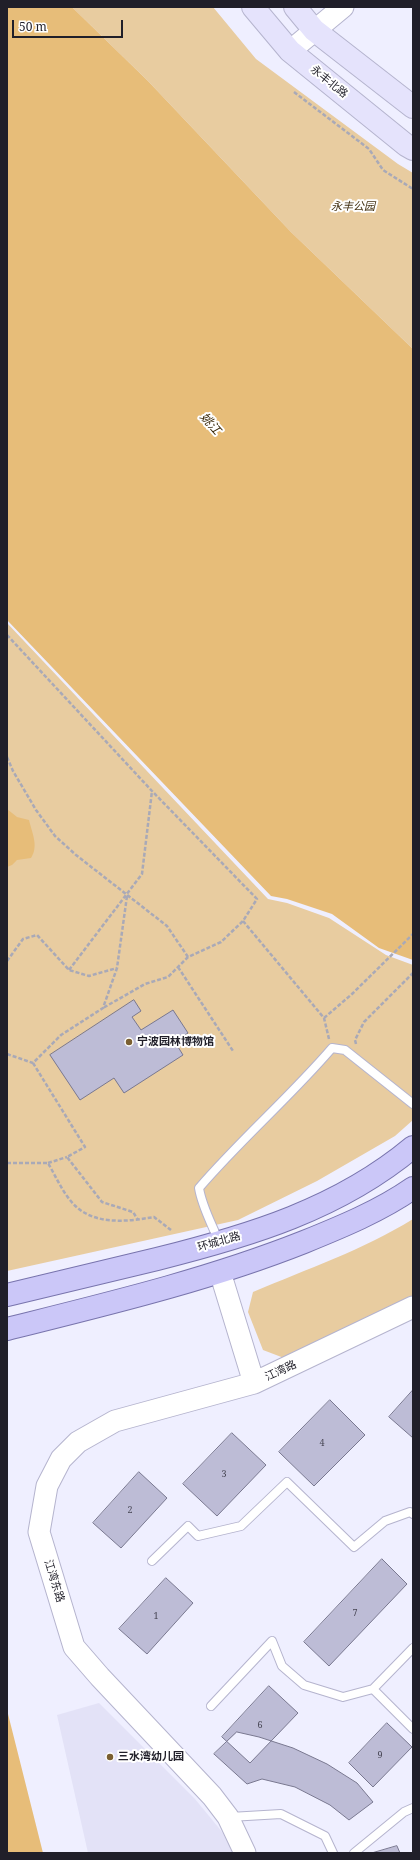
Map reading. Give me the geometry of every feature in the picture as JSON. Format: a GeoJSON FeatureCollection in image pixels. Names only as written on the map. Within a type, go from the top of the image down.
{"type":"FeatureCollection","features":[{"type":"Feature","properties":{"kind":"main road","name":"永丰北路"},"geometry":{"type":"LineString","coordinates":[[253,7],[290,51],[406,145],[413,149]]}},
{"type":"Feature","properties":{"kind":"main road"},"geometry":{"type":"LineString","coordinates":[[295,7],[314,30],[413,107]]}},
{"type":"Feature","properties":{"kind":"main road","name":"环城北路"},"geometry":{"type":"LineString","coordinates":[[7,1295],[220,1243],[300,1215],[330,1200],[391,1165],[413,1147]]}},
{"type":"Feature","properties":{"kind":"main road"},"geometry":{"type":"LineString","coordinates":[[7,1329],[220,1272],[329,1232],[375,1210],[413,1188]]}},
{"type":"Feature","properties":{"kind":"street"},"geometry":{"type":"LineString","coordinates":[[290,51],[343,7]]}},
{"type":"Feature","properties":{"kind":"street","name":"江湾路"},"geometry":{"type":"LineString","coordinates":[[220,1272],[254,1384],[413,1307]]}},
{"type":"Feature","properties":{"kind":"street","name":"江湾东路"},"geometry":{"type":"LineString","coordinates":[[245,1853],[228,1817],[212,1796],[100,1677],[74,1647],[40,1532],[47,1486],[61,1459],[78,1442],[115,1421],[254,1384]]}},
{"type":"Feature","properties":{"kind":"lane"},"geometry":{"type":"LineString","coordinates":[[220,1243],[211,1219],[201,1201],[199,1188],[217,1167],[316,1067],[332,1048],[345,1050],[413,1104]]}},
{"type":"Feature","properties":{"kind":"lane"},"geometry":{"type":"LineString","coordinates":[[152,1561],[188,1526],[198,1536],[241,1526],[287,1482],[354,1546],[385,1520],[410,1512],[413,1514]]}},
{"type":"Feature","properties":{"kind":"lane"},"geometry":{"type":"LineString","coordinates":[[210,1706],[272,1641],[282,1666],[304,1685],[343,1697],[373,1689],[413,1648]]}},
{"type":"Feature","properties":{"kind":"lane"},"geometry":{"type":"LineString","coordinates":[[373,1689],[413,1729]]}},
{"type":"Feature","properties":{"kind":"lane"},"geometry":{"type":"LineString","coordinates":[[354,1853],[404,1812],[413,1808]]}},
{"type":"Feature","properties":{"kind":"lane"},"geometry":{"type":"LineString","coordinates":[[228,1817],[281,1814],[325,1836],[334,1853]]}},
{"type":"Feature","properties":{"kind":"path"},"geometry":{"type":"LineString","coordinates":[[294,92],[369,149],[383,170],[413,189]]}},
{"type":"Feature","properties":{"kind":"path"},"geometry":{"type":"LineString","coordinates":[[7,635],[152,790],[257,899],[243,921],[222,942],[188,956],[168,977],[145,984],[103,1008],[61,1035],[33,1063]]}},
{"type":"Feature","properties":{"kind":"path"},"geometry":{"type":"LineString","coordinates":[[7,757],[13,771],[36,810],[55,836],[76,855],[167,926],[188,956]]}},
{"type":"Feature","properties":{"kind":"path"},"geometry":{"type":"LineString","coordinates":[[69,970],[142,874],[152,790]]}},
{"type":"Feature","properties":{"kind":"path"},"geometry":{"type":"LineString","coordinates":[[103,1008],[117,968],[127,895]]}},
{"type":"Feature","properties":{"kind":"path"},"geometry":{"type":"LineString","coordinates":[[243,921],[324,1018],[332,1048]]}},
{"type":"Feature","properties":{"kind":"path"},"geometry":{"type":"LineString","coordinates":[[324,1018],[352,994],[413,934]]}},
{"type":"Feature","properties":{"kind":"path"},"geometry":{"type":"LineString","coordinates":[[7,960],[23,938],[37,935],[69,970],[89,976],[117,968]]}},
{"type":"Feature","properties":{"kind":"path"},"geometry":{"type":"LineString","coordinates":[[178,967],[233,1051]]}},
{"type":"Feature","properties":{"kind":"path"},"geometry":{"type":"LineString","coordinates":[[362,1064],[355,1040],[364,1022],[413,973]]}},
{"type":"Feature","properties":{"kind":"path"},"geometry":{"type":"LineString","coordinates":[[7,1054],[33,1063],[85,1147],[67,1157],[48,1163],[7,1164]]}},
{"type":"Feature","properties":{"kind":"path"},"geometry":{"type":"LineString","coordinates":[[67,1157],[102,1202],[133,1212],[138,1220]]}},
{"type":"Feature","properties":{"kind":"path"},"geometry":{"type":"LineString","coordinates":[[48,1163],[70,1200],[82,1213],[108,1221],[130,1221],[154,1217],[171,1230]]}},
{"type":"Feature","properties":{"kind":"shaded area","name":"三水湾幼儿园"},"geometry":{"type":"Polygon","coordinates":[[[99,1703],[195,1799],[223,1833],[233,1853],[88,1853],[57,1715],[99,1703]]]}},
{"type":"Feature","properties":{"kind":"green space","name":"永丰公园"},"geometry":{"type":"Polygon","coordinates":[[[72,7],[213,7],[256,59],[398,164],[413,173],[413,349],[291,232],[148,81],[72,7]]]}},
{"type":"Feature","properties":{"kind":"green space"},"geometry":{"type":"Polygon","coordinates":[[[7,623],[268,899],[287,903],[329,918],[386,955],[413,965],[413,1120],[395,1136],[317,1181],[238,1220],[7,1271],[7,623]]]}},
{"type":"Feature","properties":{"kind":"green space"},"geometry":{"type":"Polygon","coordinates":[[[413,1219],[413,1296],[284,1358],[263,1350],[248,1312],[253,1292],[355,1250],[413,1219]]]}},
{"type":"Feature","properties":{"kind":"water","name":"姚江"},"geometry":{"type":"Polygon","coordinates":[[[7,7],[72,7],[148,81],[291,232],[413,349],[413,960],[379,948],[332,914],[287,899],[271,896],[7,620],[7,7]]]}},
{"type":"Feature","properties":{"kind":"water"},"geometry":{"type":"Polygon","coordinates":[[[7,809],[17,817],[29,820],[35,844],[31,858],[17,860],[12,865],[7,867],[7,809]]]}},
{"type":"Feature","properties":{"kind":"water"},"geometry":{"type":"Polygon","coordinates":[[[7,1710],[41,1845],[43,1853],[7,1853],[7,1710]]]}},
{"type":"Feature","properties":{"kind":"building"},"geometry":{"type":"Polygon","coordinates":[[[134,1000],[141,1011],[132,1017],[141,1030],[173,1010],[188,1033],[175,1042],[183,1055],[124,1093],[114,1078],[80,1100],[50,1055],[134,1000]]]}},
{"type":"Feature","properties":{"kind":"building"},"geometry":{"type":"Polygon","coordinates":[[[413,1390],[413,1438],[389,1417],[413,1390]]]}},
{"type":"Feature","properties":{"kind":"building"},"geometry":{"type":"Polygon","coordinates":[[[330,1400],[365,1435],[314,1486],[279,1452],[330,1400]]]}},
{"type":"Feature","properties":{"kind":"building"},"geometry":{"type":"Polygon","coordinates":[[[232,1433],[266,1465],[217,1516],[183,1484],[232,1433]]]}},
{"type":"Feature","properties":{"kind":"building"},"geometry":{"type":"Polygon","coordinates":[[[139,1472],[167,1498],[121,1548],[93,1523],[139,1472]]]}},
{"type":"Feature","properties":{"kind":"building"},"geometry":{"type":"Polygon","coordinates":[[[382,1559],[407,1584],[329,1666],[304,1642],[382,1559]]]}},
{"type":"Feature","properties":{"kind":"building"},"geometry":{"type":"Polygon","coordinates":[[[166,1578],[193,1603],[147,1654],[119,1629],[166,1578]]]}},
{"type":"Feature","properties":{"kind":"building"},"geometry":{"type":"Polygon","coordinates":[[[269,1686],[298,1713],[250,1763],[222,1737],[269,1686]]]}},
{"type":"Feature","properties":{"kind":"building"},"geometry":{"type":"Polygon","coordinates":[[[387,1723],[412,1747],[373,1787],[349,1763],[387,1723]]]}},
{"type":"Feature","properties":{"kind":"building"},"geometry":{"type":"Polygon","coordinates":[[[237,1732],[259,1737],[293,1748],[327,1764],[357,1783],[373,1802],[349,1820],[330,1805],[295,1787],[262,1779],[247,1784],[214,1754],[237,1732]]]}},
{"type":"Feature","properties":{"kind":"building"},"geometry":{"type":"Polygon","coordinates":[[[397,1846],[400,1853],[372,1853],[397,1846]]]}},
{"type":"Feature","properties":{"kind":"place","name":"宁波园林博物馆"},"geometry":{"type":"Point","coordinates":[129,1042]}},
{"type":"Feature","properties":{"kind":"place","name":"三水湾幼儿园"},"geometry":{"type":"Point","coordinates":[110,1757]}}]}
